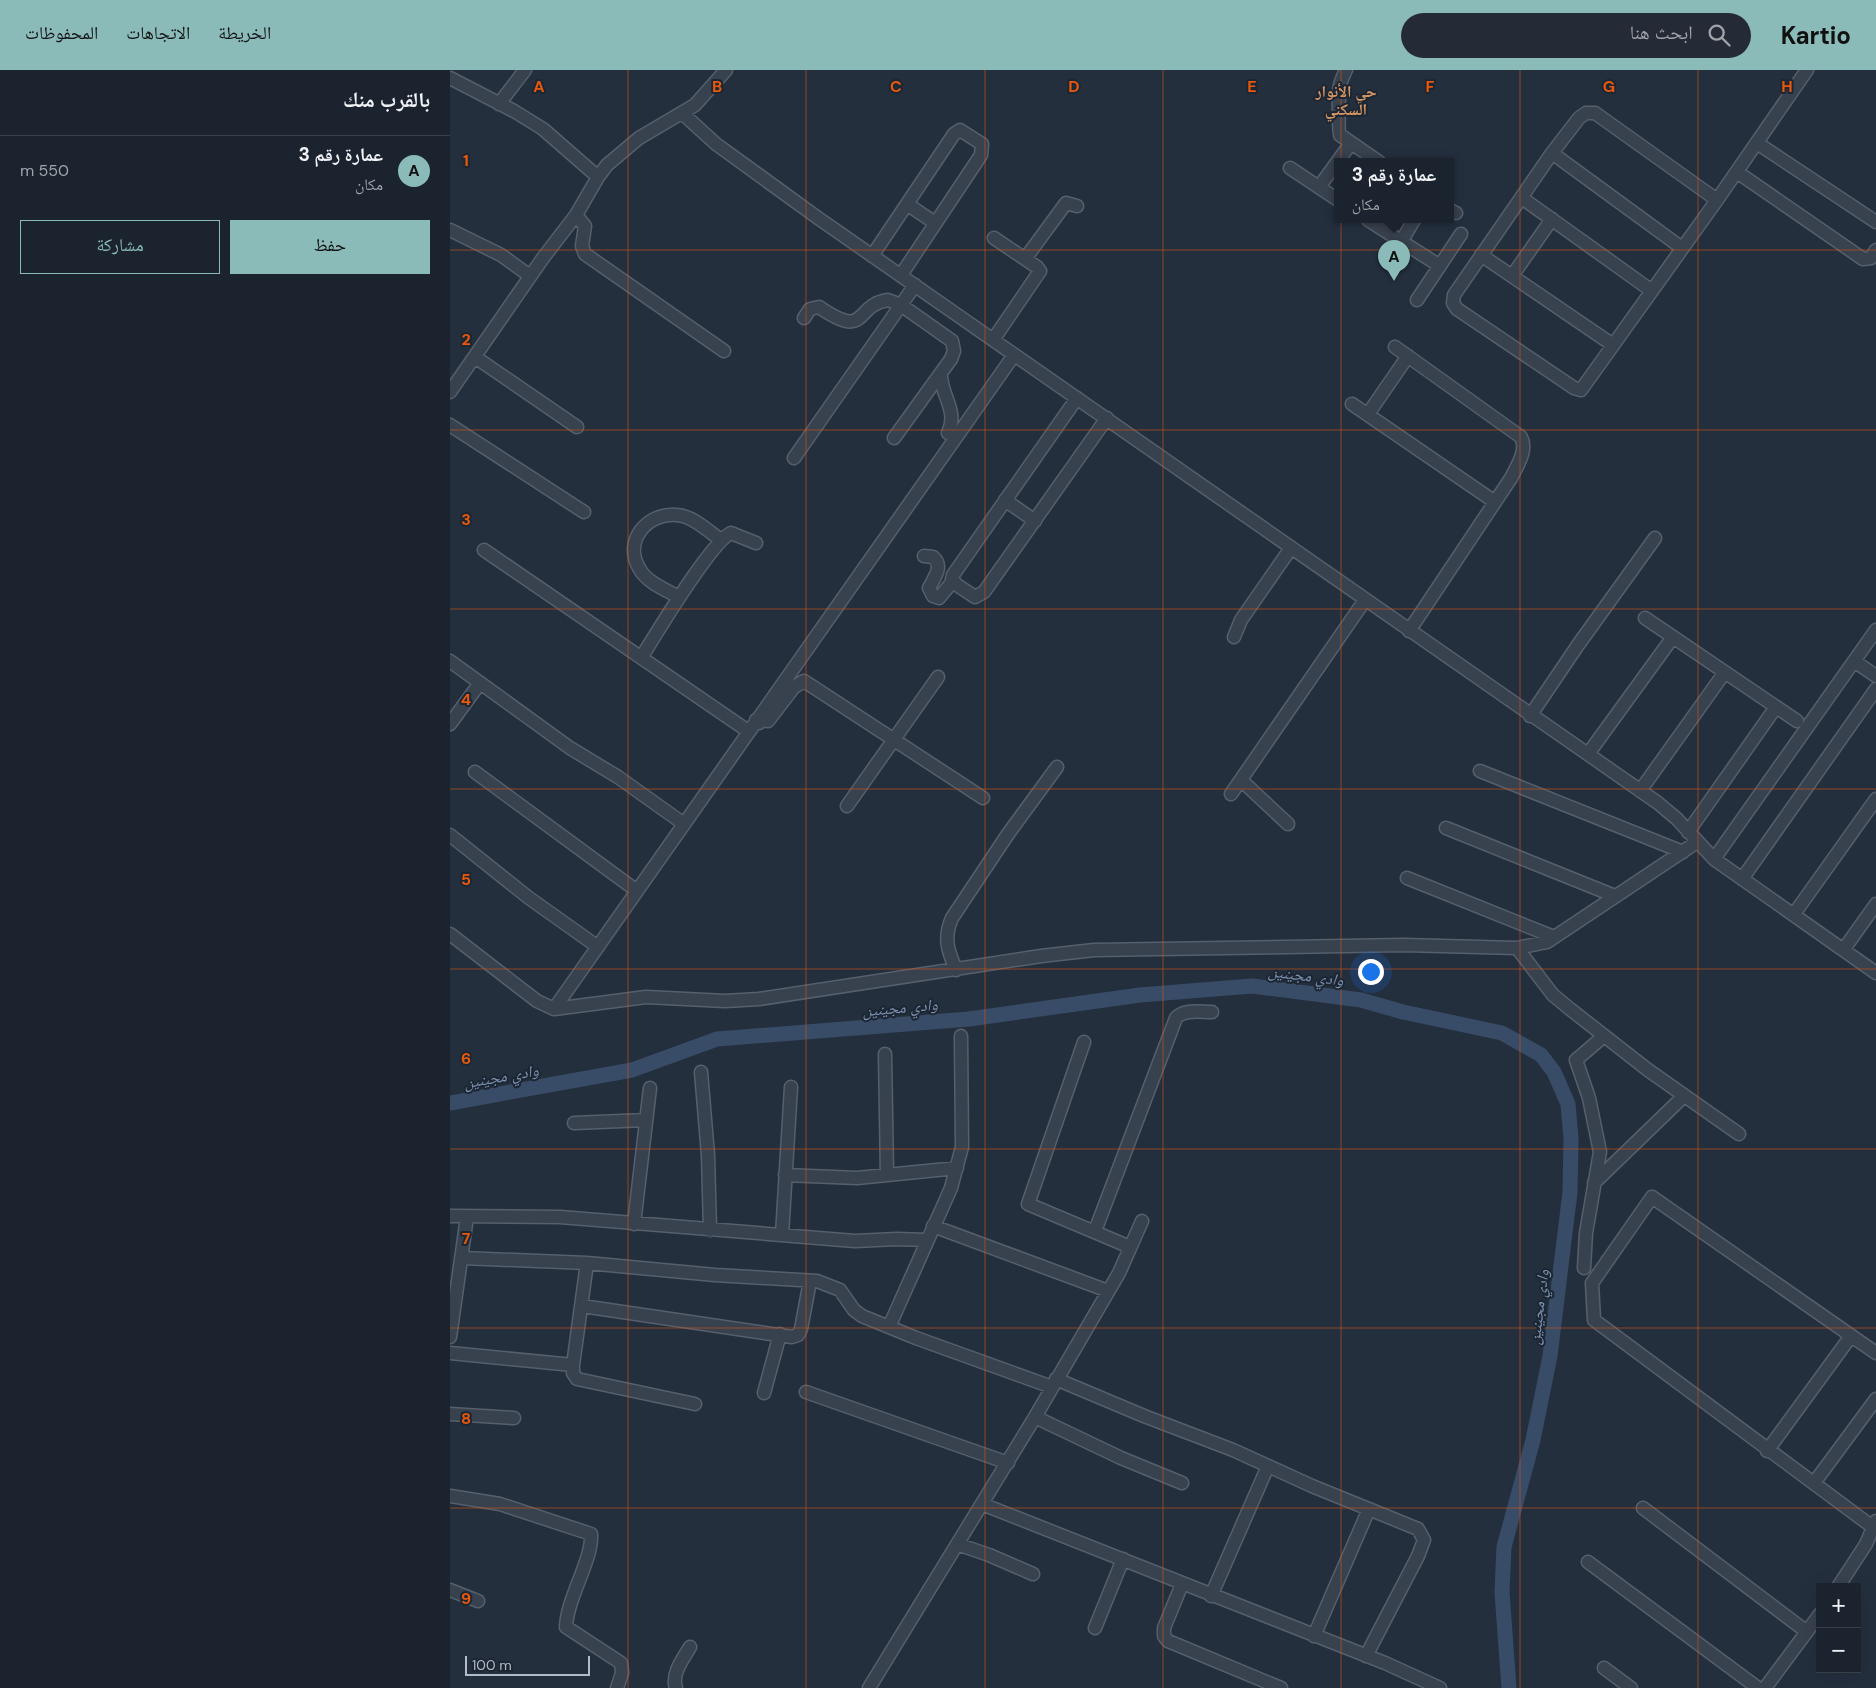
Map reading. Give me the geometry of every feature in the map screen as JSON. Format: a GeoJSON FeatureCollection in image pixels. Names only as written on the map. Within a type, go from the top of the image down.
{"type":"FeatureCollection","features":[{"type":"Feature","properties":{"kind":"street"},"geometry":{"type":"LineString","coordinates":[[450,75],[453,70]]}},
{"type":"Feature","properties":{"kind":"street"},"geometry":{"type":"LineString","coordinates":[[499,104],[525,70]]}},
{"type":"Feature","properties":{"kind":"street"},"geometry":{"type":"LineString","coordinates":[[452,385],[475,357],[530,276],[576,215],[598,177],[621,152],[639,138],[682,113],[701,99],[726,70]]}},
{"type":"Feature","properties":{"kind":"street"},"geometry":{"type":"LineString","coordinates":[[1717,200],[1595,113],[1586,112],[1579,118],[1552,153],[1481,255],[1454,295],[1453,304],[1457,309],[1574,388],[1581,390],[1682,248],[1717,200],[1737,172],[1807,70]]}},
{"type":"Feature","properties":{"kind":"street"},"geometry":{"type":"LineString","coordinates":[[1344,71],[1339,88],[1341,109],[1338,132],[1373,158]]}},
{"type":"Feature","properties":{"kind":"street"},"geometry":{"type":"LineString","coordinates":[[450,78],[543,129],[598,177]]}},
{"type":"Feature","properties":{"kind":"street"},"geometry":{"type":"LineString","coordinates":[[682,113],[716,144],[872,256],[1670,812],[1714,859],[1876,973]]}},
{"type":"Feature","properties":{"kind":"street"},"geometry":{"type":"LineString","coordinates":[[872,256],[954,134],[960,130],[967,132],[982,144],[983,149],[901,275]]}},
{"type":"Feature","properties":{"kind":"street"},"geometry":{"type":"LineString","coordinates":[[1757,142],[1876,222]]}},
{"type":"Feature","properties":{"kind":"street"},"geometry":{"type":"LineString","coordinates":[[1340,158],[1351,143]]}},
{"type":"Feature","properties":{"kind":"street"},"geometry":{"type":"LineString","coordinates":[[1552,153],[1682,248]]}},
{"type":"Feature","properties":{"kind":"street"},"geometry":{"type":"LineString","coordinates":[[1319,187],[1334,166]]}},
{"type":"Feature","properties":{"kind":"street"},"geometry":{"type":"LineString","coordinates":[[1290,168],[1334,197]]}},
{"type":"Feature","properties":{"kind":"street"},"geometry":{"type":"LineString","coordinates":[[1737,172],[1863,259],[1871,258],[1876,250]]}},
{"type":"Feature","properties":{"kind":"street"},"geometry":{"type":"LineString","coordinates":[[1522,198],[1652,291]]}},
{"type":"Feature","properties":{"kind":"street"},"geometry":{"type":"LineString","coordinates":[[1025,259],[1066,203],[1077,206]]}},
{"type":"Feature","properties":{"kind":"street"},"geometry":{"type":"LineString","coordinates":[[907,204],[935,223]]}},
{"type":"Feature","properties":{"kind":"street"},"geometry":{"type":"LineString","coordinates":[[576,215],[585,226],[582,246],[586,254],[724,351]]}},
{"type":"Feature","properties":{"kind":"street"},"geometry":{"type":"LineString","coordinates":[[1512,276],[1552,220]]}},
{"type":"Feature","properties":{"kind":"street"},"geometry":{"type":"LineString","coordinates":[[1372,223],[1440,266]]}},
{"type":"Feature","properties":{"kind":"street"},"geometry":{"type":"LineString","coordinates":[[1401,242],[1412,223]]}},
{"type":"Feature","properties":{"kind":"street"},"geometry":{"type":"LineString","coordinates":[[450,230],[501,256],[530,276]]}},
{"type":"Feature","properties":{"kind":"street"},"geometry":{"type":"LineString","coordinates":[[1417,300],[1461,234]]}},
{"type":"Feature","properties":{"kind":"street"},"geometry":{"type":"LineString","coordinates":[[993,340],[1040,271],[994,238]]}},
{"type":"Feature","properties":{"kind":"street"},"geometry":{"type":"LineString","coordinates":[[1481,255],[1613,345]]}},
{"type":"Feature","properties":{"kind":"street"},"geometry":{"type":"LineString","coordinates":[[794,458],[915,285]]}},
{"type":"Feature","properties":{"kind":"street"},"geometry":{"type":"LineString","coordinates":[[804,318],[810,309],[819,307],[840,320],[854,322],[881,301],[888,300],[901,305],[952,341],[954,351],[941,373],[894,438]]}},
{"type":"Feature","properties":{"kind":"street"},"geometry":{"type":"LineString","coordinates":[[1395,347],[1523,440],[1523,450],[1518,465],[1409,631]]}},
{"type":"Feature","properties":{"kind":"street"},"geometry":{"type":"LineString","coordinates":[[554,1009],[1014,355]]}},
{"type":"Feature","properties":{"kind":"street"},"geometry":{"type":"LineString","coordinates":[[1368,414],[1408,356]]}},
{"type":"Feature","properties":{"kind":"street"},"geometry":{"type":"LineString","coordinates":[[475,357],[577,427]]}},
{"type":"Feature","properties":{"kind":"street"},"geometry":{"type":"LineString","coordinates":[[941,373],[942,387],[952,411],[948,433]]}},
{"type":"Feature","properties":{"kind":"street"},"geometry":{"type":"LineString","coordinates":[[924,556],[936,560],[938,568],[929,588],[933,596],[939,598],[953,581],[953,575],[1077,398]]}},
{"type":"Feature","properties":{"kind":"street"},"geometry":{"type":"LineString","coordinates":[[1352,404],[1495,502]]}},
{"type":"Feature","properties":{"kind":"street"},"geometry":{"type":"LineString","coordinates":[[953,581],[975,596],[981,595],[1107,418]]}},
{"type":"Feature","properties":{"kind":"street"},"geometry":{"type":"LineString","coordinates":[[450,425],[584,512]]}},
{"type":"Feature","properties":{"kind":"street"},"geometry":{"type":"LineString","coordinates":[[1005,500],[1034,520]]}},
{"type":"Feature","properties":{"kind":"street"},"geometry":{"type":"LineString","coordinates":[[679,598],[646,577],[638,568],[636,543],[641,529],[650,520],[662,515],[679,515],[697,522],[721,540]]}},
{"type":"Feature","properties":{"kind":"street"},"geometry":{"type":"LineString","coordinates":[[641,658],[679,598],[721,540],[731,533],[756,542]]}},
{"type":"Feature","properties":{"kind":"street"},"geometry":{"type":"LineString","coordinates":[[1530,716],[1578,645],[1655,538]]}},
{"type":"Feature","properties":{"kind":"street"},"geometry":{"type":"LineString","coordinates":[[1234,638],[1240,620],[1291,548]]}},
{"type":"Feature","properties":{"kind":"street"},"geometry":{"type":"LineString","coordinates":[[484,550],[641,658],[752,726]]}},
{"type":"Feature","properties":{"kind":"street"},"geometry":{"type":"LineString","coordinates":[[1231,794],[1365,600]]}},
{"type":"Feature","properties":{"kind":"street"},"geometry":{"type":"LineString","coordinates":[[1645,618],[1797,721]]}},
{"type":"Feature","properties":{"kind":"street"},"geometry":{"type":"LineString","coordinates":[[1714,859],[1876,630]]}},
{"type":"Feature","properties":{"kind":"street"},"geometry":{"type":"LineString","coordinates":[[1588,754],[1673,637]]}},
{"type":"Feature","properties":{"kind":"street"},"geometry":{"type":"LineString","coordinates":[[450,661],[570,748],[618,777],[684,824]]}},
{"type":"Feature","properties":{"kind":"street"},"geometry":{"type":"LineString","coordinates":[[1854,661],[1876,676]]}},
{"type":"Feature","properties":{"kind":"street"},"geometry":{"type":"LineString","coordinates":[[1640,791],[1725,672]]}},
{"type":"Feature","properties":{"kind":"street"},"geometry":{"type":"LineString","coordinates":[[847,806],[938,677]]}},
{"type":"Feature","properties":{"kind":"street"},"geometry":{"type":"LineString","coordinates":[[752,726],[762,720],[768,721],[794,686],[804,681],[983,798]]}},
{"type":"Feature","properties":{"kind":"street"},"geometry":{"type":"LineString","coordinates":[[450,724],[480,682]]}},
{"type":"Feature","properties":{"kind":"street"},"geometry":{"type":"LineString","coordinates":[[1742,879],[1876,689]]}},
{"type":"Feature","properties":{"kind":"street"},"geometry":{"type":"LineString","coordinates":[[1688,832],[1776,707]]}},
{"type":"Feature","properties":{"kind":"street"},"geometry":{"type":"LineString","coordinates":[[956,970],[946,940],[946,930],[1008,834],[1057,767]]}},
{"type":"Feature","properties":{"kind":"street"},"geometry":{"type":"LineString","coordinates":[[1480,771],[1683,852]]}},
{"type":"Feature","properties":{"kind":"street"},"geometry":{"type":"LineString","coordinates":[[475,772],[637,891]]}},
{"type":"Feature","properties":{"kind":"street"},"geometry":{"type":"LineString","coordinates":[[1241,780],[1288,824]]}},
{"type":"Feature","properties":{"kind":"street"},"geometry":{"type":"LineString","coordinates":[[1794,914],[1876,800]]}},
{"type":"Feature","properties":{"kind":"street"},"geometry":{"type":"LineString","coordinates":[[1446,828],[1615,896]]}},
{"type":"Feature","properties":{"kind":"street"},"geometry":{"type":"LineString","coordinates":[[450,835],[529,898],[598,947]]}},
{"type":"Feature","properties":{"kind":"street"},"geometry":{"type":"LineString","coordinates":[[450,934],[537,1001],[554,1009],[646,997],[725,1000],[759,999],[1041,956],[1094,950],[1404,945],[1517,948],[1547,942],[1697,842]]}},
{"type":"Feature","properties":{"kind":"street"},"geometry":{"type":"LineString","coordinates":[[1407,878],[1554,937]]}},
{"type":"Feature","properties":{"kind":"street"},"geometry":{"type":"LineString","coordinates":[[1844,949],[1876,904]]}},
{"type":"Feature","properties":{"kind":"street"},"geometry":{"type":"LineString","coordinates":[[1517,948],[1553,995],[1684,1096],[1739,1134]]}},
{"type":"Feature","properties":{"kind":"street"},"geometry":{"type":"LineString","coordinates":[[1095,1231],[1176,1018],[1180,1014],[1188,1012],[1212,1012]]}},
{"type":"Feature","properties":{"kind":"street"},"geometry":{"type":"LineString","coordinates":[[889,1327],[951,1188],[962,1148],[961,1036]]}},
{"type":"Feature","properties":{"kind":"street"},"geometry":{"type":"LineString","coordinates":[[1584,1268],[1586,1233],[1600,1152],[1588,1098],[1576,1063],[1578,1058],[1604,1036]]}},
{"type":"Feature","properties":{"kind":"street"},"geometry":{"type":"LineString","coordinates":[[1084,1042],[1028,1204],[1130,1247]]}},
{"type":"Feature","properties":{"kind":"street"},"geometry":{"type":"LineString","coordinates":[[885,1054],[887,1175]]}},
{"type":"Feature","properties":{"kind":"street"},"geometry":{"type":"LineString","coordinates":[[701,1072],[708,1155],[710,1230]]}},
{"type":"Feature","properties":{"kind":"street"},"geometry":{"type":"LineString","coordinates":[[782,1235],[791,1087]]}},
{"type":"Feature","properties":{"kind":"street"},"geometry":{"type":"LineString","coordinates":[[634,1224],[650,1088]]}},
{"type":"Feature","properties":{"kind":"street"},"geometry":{"type":"LineString","coordinates":[[1594,1184],[1684,1096]]}},
{"type":"Feature","properties":{"kind":"street"},"geometry":{"type":"LineString","coordinates":[[574,1124],[646,1120]]}},
{"type":"Feature","properties":{"kind":"street"},"geometry":{"type":"LineString","coordinates":[[785,1175],[857,1178],[957,1168]]}},
{"type":"Feature","properties":{"kind":"street"},"geometry":{"type":"LineString","coordinates":[[1840,1583],[1875,1525],[1768,1450],[1594,1320],[1592,1283],[1652,1197],[1876,1353]]}},
{"type":"Feature","properties":{"kind":"street"},"geometry":{"type":"LineString","coordinates":[[450,1216],[560,1217],[855,1241],[927,1240]]}},
{"type":"Feature","properties":{"kind":"street"},"geometry":{"type":"LineString","coordinates":[[450,1337],[467,1217]]}},
{"type":"Feature","properties":{"kind":"street"},"geometry":{"type":"LineString","coordinates":[[868,1688],[1008,1463],[1108,1291],[1142,1222]]}},
{"type":"Feature","properties":{"kind":"street"},"geometry":{"type":"LineString","coordinates":[[934,1226],[1108,1291]]}},
{"type":"Feature","properties":{"kind":"street"},"geometry":{"type":"LineString","coordinates":[[462,1258],[587,1263],[715,1275],[810,1281],[832,1285],[840,1290],[854,1310],[889,1327],[1054,1383],[1268,1466],[1418,1529],[1423,1534],[1424,1540],[1418,1556],[1366,1656]]}},
{"type":"Feature","properties":{"kind":"street"},"geometry":{"type":"LineString","coordinates":[[587,1263],[572,1365],[573,1373],[583,1382],[695,1404]]}},
{"type":"Feature","properties":{"kind":"street"},"geometry":{"type":"LineString","coordinates":[[582,1306],[792,1336],[798,1335],[801,1329],[810,1281]]}},
{"type":"Feature","properties":{"kind":"street"},"geometry":{"type":"LineString","coordinates":[[764,1393],[780,1334]]}},
{"type":"Feature","properties":{"kind":"street"},"geometry":{"type":"LineString","coordinates":[[1768,1450],[1851,1336]]}},
{"type":"Feature","properties":{"kind":"street"},"geometry":{"type":"LineString","coordinates":[[450,1353],[572,1365]]}},
{"type":"Feature","properties":{"kind":"street"},"geometry":{"type":"LineString","coordinates":[[806,1392],[1008,1463]]}},
{"type":"Feature","properties":{"kind":"street"},"geometry":{"type":"LineString","coordinates":[[1814,1483],[1876,1399]]}},
{"type":"Feature","properties":{"kind":"street"},"geometry":{"type":"LineString","coordinates":[[450,1414],[514,1418]]}},
{"type":"Feature","properties":{"kind":"street"},"geometry":{"type":"LineString","coordinates":[[1035,1417],[1121,1458],[1182,1483]]}},
{"type":"Feature","properties":{"kind":"street"},"geometry":{"type":"LineString","coordinates":[[1212,1596],[1268,1466]]}},
{"type":"Feature","properties":{"kind":"street"},"geometry":{"type":"LineString","coordinates":[[450,1496],[500,1504],[591,1534],[590,1546],[570,1602],[566,1627],[621,1663],[622,1673],[617,1688]]}},
{"type":"Feature","properties":{"kind":"street"},"geometry":{"type":"LineString","coordinates":[[982,1504],[1366,1656],[1440,1688]]}},
{"type":"Feature","properties":{"kind":"street"},"geometry":{"type":"LineString","coordinates":[[1643,1508],[1808,1632]]}},
{"type":"Feature","properties":{"kind":"street"},"geometry":{"type":"LineString","coordinates":[[1314,1636],[1368,1509]]}},
{"type":"Feature","properties":{"kind":"street"},"geometry":{"type":"LineString","coordinates":[[957,1544],[989,1554],[1033,1574]]}},
{"type":"Feature","properties":{"kind":"street"},"geometry":{"type":"LineString","coordinates":[[1095,1628],[1123,1560]]}},
{"type":"Feature","properties":{"kind":"street"},"geometry":{"type":"LineString","coordinates":[[1588,1562],[1758,1688]]}},
{"type":"Feature","properties":{"kind":"street"},"geometry":{"type":"LineString","coordinates":[[1182,1584],[1164,1628],[1164,1636],[1168,1641],[1281,1688]]}},
{"type":"Feature","properties":{"kind":"street"},"geometry":{"type":"LineString","coordinates":[[450,1590],[478,1600]]}},
{"type":"Feature","properties":{"kind":"street"},"geometry":{"type":"LineString","coordinates":[[1765,1688],[1816,1620]]}},
{"type":"Feature","properties":{"kind":"street"},"geometry":{"type":"LineString","coordinates":[[676,1688],[674,1682],[677,1670],[690,1647]]}},
{"type":"Feature","properties":{"kind":"street"},"geometry":{"type":"LineString","coordinates":[[1604,1668],[1630,1688]]}},
{"type":"Feature","properties":{"kind":"waterway","name":"وادي مجينين"},"geometry":{"type":"LineString","coordinates":[[450,1103],[632,1070],[717,1039],[969,1019],[1140,995],[1252,986],[1361,1000],[1403,1012],[1502,1033],[1541,1055],[1554,1072],[1568,1104],[1571,1138],[1570,1192],[1550,1356],[1533,1440],[1504,1547],[1502,1592],[1509,1688]]}},
{"type":"Feature","properties":{"kind":"place","name":"عمارة رقم 3"},"geometry":{"type":"Point","coordinates":[1394,281]}},
{"type":"Feature","properties":{"kind":"district","name":"حي الأنوار السكني"},"geometry":{"type":"Point","coordinates":[1346,100]}}]}
